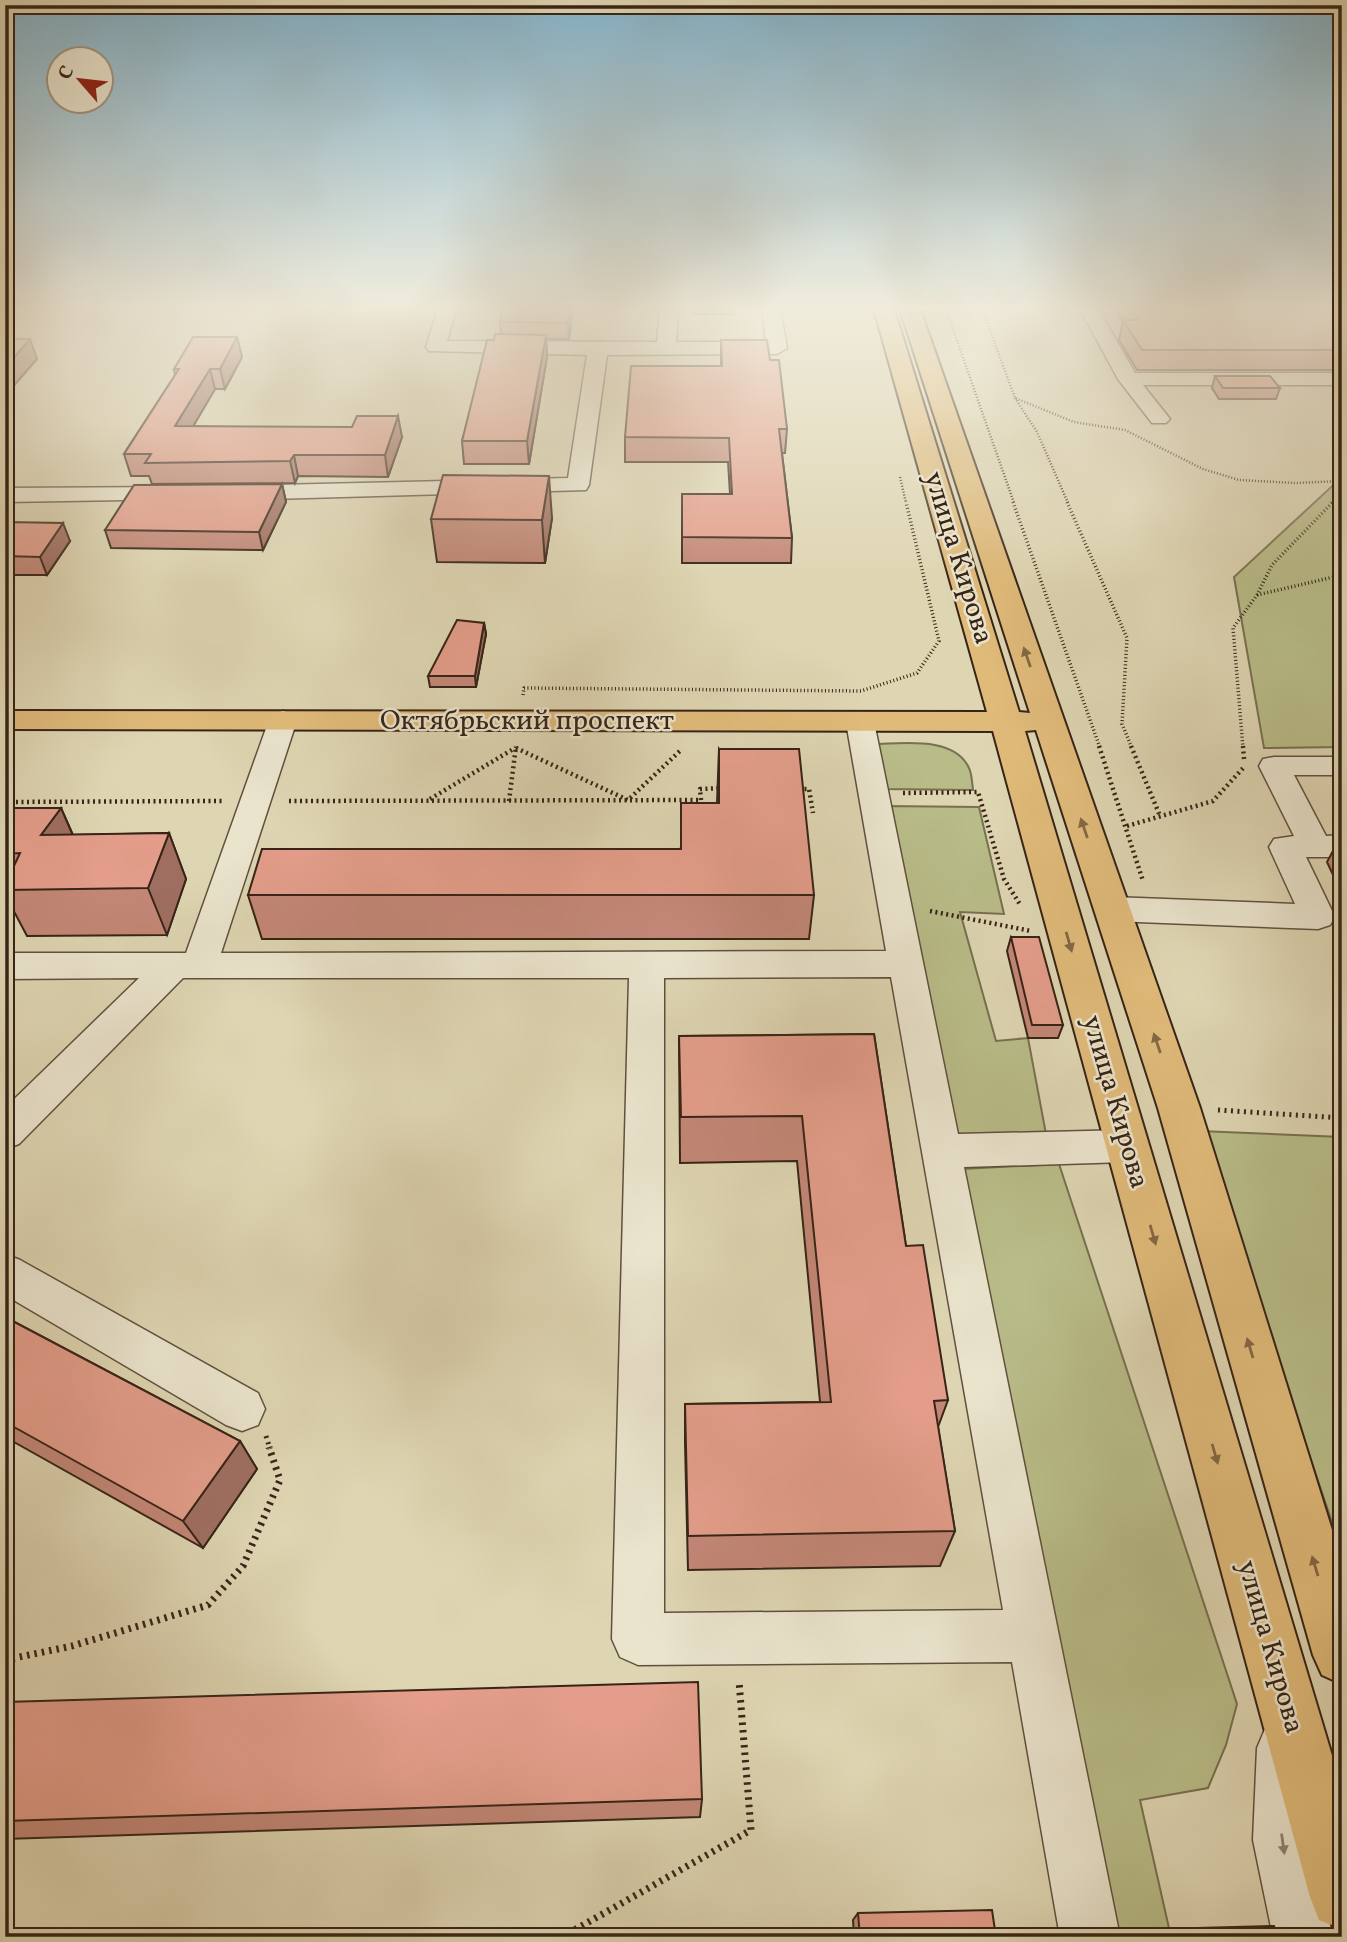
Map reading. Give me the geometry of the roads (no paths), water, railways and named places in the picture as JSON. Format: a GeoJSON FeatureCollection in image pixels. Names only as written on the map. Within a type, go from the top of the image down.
{"type":"FeatureCollection","features":[{"type":"Feature","properties":{"kind":"main road","name":"улица Кирова"},"geometry":{"type":"LineString","coordinates":[[911,400],[1006,722],[1342,1897]]}},
{"type":"Feature","properties":{"kind":"main road","name":"улица Кирова"},"geometry":{"type":"LineString","coordinates":[[941,400],[1179,1108],[1342,1655]]}},
{"type":"Feature","properties":{"kind":"main road","name":"Октябрьский проспект"},"geometry":{"type":"LineString","coordinates":[[5,720],[283,720],[522,739],[860,722],[1049,722]]}},
{"type":"Feature","properties":{"kind":"street"},"geometry":{"type":"LineString","coordinates":[[5,495],[340,492],[578,485],[590,400]]}},
{"type":"Feature","properties":{"kind":"street"},"geometry":{"type":"LineString","coordinates":[[1144,400],[1159,419]]}},
{"type":"Feature","properties":{"kind":"street"},"geometry":{"type":"LineString","coordinates":[[5,1133],[187,967],[256,801],[283,720]]}},
{"type":"Feature","properties":{"kind":"street"},"geometry":{"type":"LineString","coordinates":[[860,722],[1090,1937]]}},
{"type":"Feature","properties":{"kind":"street"},"geometry":{"type":"LineString","coordinates":[[1328,846],[1274,766],[1342,766]]}},
{"type":"Feature","properties":{"kind":"street"},"geometry":{"type":"LineString","coordinates":[[1112,909],[1318,916],[1285,847],[1328,846]]}},
{"type":"Feature","properties":{"kind":"street"},"geometry":{"type":"LineString","coordinates":[[5,966],[905,964]]}},
{"type":"Feature","properties":{"kind":"street"},"geometry":{"type":"LineString","coordinates":[[647,965],[638,1639],[1033,1636]]}},
{"type":"Feature","properties":{"kind":"street"},"geometry":{"type":"LineString","coordinates":[[941,1151],[1127,1146]]}},
{"type":"Feature","properties":{"kind":"street"},"geometry":{"type":"LineString","coordinates":[[5,1273],[242,1409]]}},
{"type":"Feature","properties":{"kind":"street"},"geometry":{"type":"LineString","coordinates":[[1286,1702],[1281,1840],[1303,1937]]}}]}
